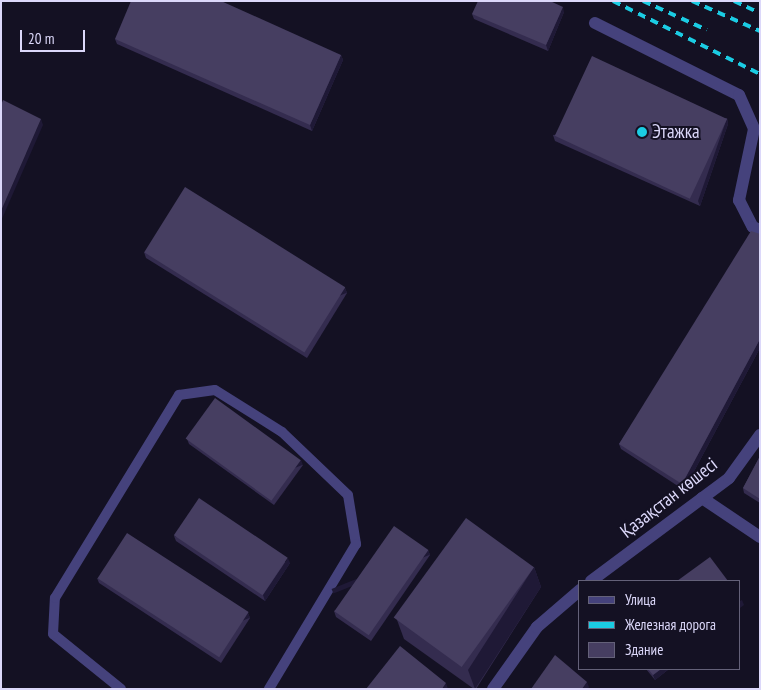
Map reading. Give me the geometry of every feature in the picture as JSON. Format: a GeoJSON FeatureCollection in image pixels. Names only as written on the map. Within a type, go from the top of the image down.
{"type":"FeatureCollection","features":[{"type":"Feature","properties":{"kind":"street"},"geometry":{"type":"LineString","coordinates":[[594,23],[739,95],[754,129],[739,200],[753,227],[760,230]]}},
{"type":"Feature","properties":{"kind":"street","name":"Қазақстан көшесі"},"geometry":{"type":"LineString","coordinates":[[592,580],[728,478],[760,435]]}},
{"type":"Feature","properties":{"kind":"street"},"geometry":{"type":"LineString","coordinates":[[702,498],[760,537]]}},
{"type":"Feature","properties":{"kind":"street"},"geometry":{"type":"LineString","coordinates":[[493,689],[537,627],[578,592]]}},
{"type":"Feature","properties":{"kind":"lane"},"geometry":{"type":"LineString","coordinates":[[121,689],[53,634],[55,598],[179,395],[215,390],[282,432],[348,495],[356,544],[269,689]]}},
{"type":"Feature","properties":{"kind":"building"},"geometry":{"type":"Polygon","coordinates":[[[131,1],[221,1],[341,55],[310,125],[115,39],[131,1]]]}},
{"type":"Feature","properties":{"kind":"building"},"geometry":{"type":"Polygon","coordinates":[[[478,1],[550,1],[563,7],[546,45],[472,14],[478,1]]]}},
{"type":"Feature","properties":{"kind":"building","name":"Этажка"},"geometry":{"type":"Polygon","coordinates":[[[592,56],[727,119],[690,199],[555,136],[592,56]]]}},
{"type":"Feature","properties":{"kind":"building"},"geometry":{"type":"Polygon","coordinates":[[[3,100],[41,119],[1,211],[1,105],[3,100]]]}},
{"type":"Feature","properties":{"kind":"building"},"geometry":{"type":"Polygon","coordinates":[[[185,187],[345,287],[304,352],[144,252],[185,187]]]}},
{"type":"Feature","properties":{"kind":"building"},"geometry":{"type":"Polygon","coordinates":[[[751,231],[760,234],[760,339],[682,484],[619,444],[751,231]]]}},
{"type":"Feature","properties":{"kind":"building"},"geometry":{"type":"Polygon","coordinates":[[[215,398],[301,460],[271,501],[186,438],[215,398]]]}},
{"type":"Feature","properties":{"kind":"building"},"geometry":{"type":"Polygon","coordinates":[[[760,456],[760,499],[743,488],[760,456]]]}},
{"type":"Feature","properties":{"kind":"building"},"geometry":{"type":"Polygon","coordinates":[[[199,498],[288,558],[263,595],[174,535],[199,498]]]}},
{"type":"Feature","properties":{"kind":"building"},"geometry":{"type":"Polygon","coordinates":[[[466,518],[534,567],[462,667],[394,618],[466,518]]]}},
{"type":"Feature","properties":{"kind":"building"},"geometry":{"type":"Polygon","coordinates":[[[394,526],[428,550],[369,635],[334,611],[394,526]]]}},
{"type":"Feature","properties":{"kind":"building"},"geometry":{"type":"Polygon","coordinates":[[[127,533],[249,612],[219,657],[98,578],[127,533]]]}},
{"type":"Feature","properties":{"kind":"building"},"geometry":{"type":"Polygon","coordinates":[[[710,557],[727,580],[678,580],[710,557]]]}},
{"type":"Feature","properties":{"kind":"building"},"geometry":{"type":"Polygon","coordinates":[[[400,646],[446,683],[442,689],[366,689],[400,646]]]}},
{"type":"Feature","properties":{"kind":"building"},"geometry":{"type":"Polygon","coordinates":[[[555,655],[587,682],[582,689],[531,689],[555,655]]]}},
{"type":"Feature","properties":{"kind":"building"},"geometry":{"type":"Polygon","coordinates":[[[649,670],[660,670],[653,675],[649,670]]]}},
{"type":"Feature","properties":{"kind":"railway"},"geometry":{"type":"LineString","coordinates":[[613,1],[760,74]]}},
{"type":"Feature","properties":{"kind":"railway"},"geometry":{"type":"LineString","coordinates":[[643,1],[707,30]]}},
{"type":"Feature","properties":{"kind":"railway"},"geometry":{"type":"LineString","coordinates":[[692,1],[760,31]]}},
{"type":"Feature","properties":{"kind":"railway"},"geometry":{"type":"LineString","coordinates":[[734,1],[760,13]]}},
{"type":"Feature","properties":{"kind":"place","name":"Этажка"},"geometry":{"type":"Point","coordinates":[642,132]}}]}
